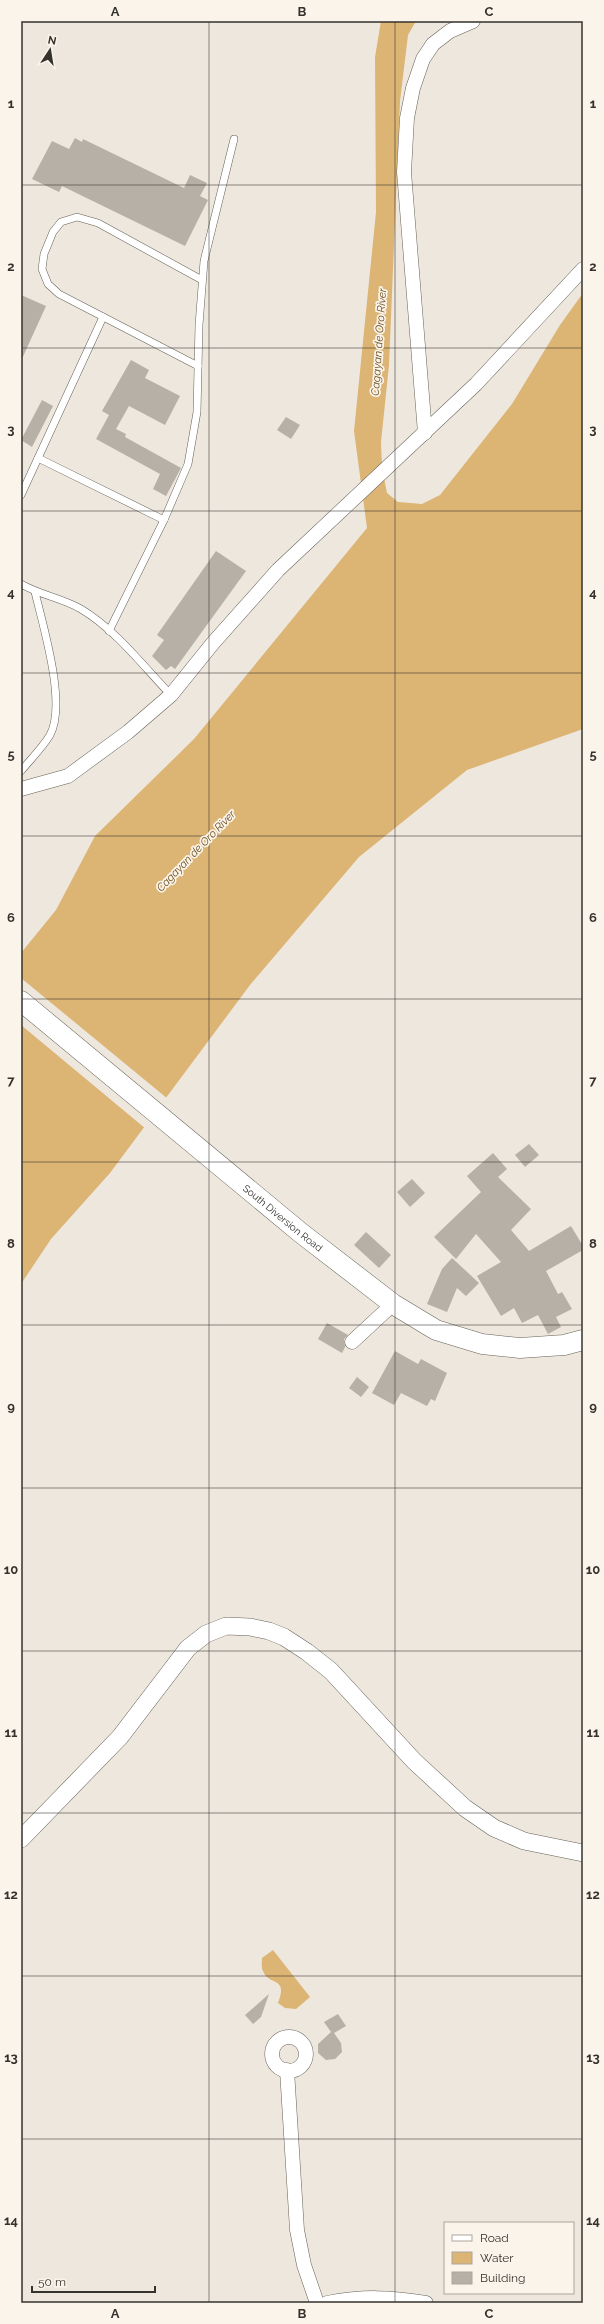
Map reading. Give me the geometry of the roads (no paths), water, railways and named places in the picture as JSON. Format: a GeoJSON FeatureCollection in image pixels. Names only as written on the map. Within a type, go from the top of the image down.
{"type":"FeatureCollection","features":[{"type":"Feature","properties":{"kind":"main road","name":"South Diversion Road"},"geometry":{"type":"LineString","coordinates":[[21,1001],[301,1233],[393,1304],[436,1330],[482,1344],[520,1348],[564,1345],[583,1340]]}},
{"type":"Feature","properties":{"kind":"street"},"geometry":{"type":"LineString","coordinates":[[424,433],[404,172],[407,118],[413,88],[423,59],[433,44],[450,31],[473,21]]}},
{"type":"Feature","properties":{"kind":"street"},"geometry":{"type":"LineString","coordinates":[[21,789],[68,776],[128,732],[172,696],[213,643],[278,570],[476,384],[583,269]]}},
{"type":"Feature","properties":{"kind":"street"},"geometry":{"type":"LineString","coordinates":[[352,1342],[393,1304]]}},
{"type":"Feature","properties":{"kind":"street"},"geometry":{"type":"LineString","coordinates":[[21,1839],[120,1737],[188,1648],[206,1634],[226,1626],[250,1627],[269,1631],[284,1637],[307,1652],[332,1672],[414,1761],[465,1808],[494,1828],[524,1841],[583,1853]]}},
{"type":"Feature","properties":{"kind":"street"},"geometry":{"type":"LineString","coordinates":[[287,2070],[298,2230],[304,2265],[317,2303]]}},
{"type":"Feature","properties":{"kind":"street"},"geometry":{"type":"LineString","coordinates":[[327,2303],[353,2298],[387,2297],[426,2303]]}},
{"type":"Feature","properties":{"kind":"lane"},"geometry":{"type":"LineString","coordinates":[[109,630],[164,520],[188,464],[197,412],[204,261],[234,140]]}},
{"type":"Feature","properties":{"kind":"lane"},"geometry":{"type":"LineString","coordinates":[[198,366],[59,294],[48,284],[42,269],[44,254],[53,232],[61,222],[77,217],[98,223],[202,280]]}},
{"type":"Feature","properties":{"kind":"lane"},"geometry":{"type":"LineString","coordinates":[[21,495],[103,317]]}},
{"type":"Feature","properties":{"kind":"lane"},"geometry":{"type":"LineString","coordinates":[[38,458],[164,520]]}},
{"type":"Feature","properties":{"kind":"lane"},"geometry":{"type":"LineString","coordinates":[[21,584],[35,592],[79,608],[109,630],[172,696]]}},
{"type":"Feature","properties":{"kind":"lane"},"geometry":{"type":"LineString","coordinates":[[21,771],[50,734],[57,709],[49,649],[35,592]]}},
{"type":"Feature","properties":{"kind":"water","name":"Cagayan de Oro River"},"geometry":{"type":"Polygon","coordinates":[[[381,21],[416,21],[408,35],[400,101],[389,365],[381,442],[382,468],[387,493],[398,502],[422,504],[440,495],[512,404],[560,325],[583,293],[583,729],[467,770],[359,857],[250,985],[110,1173],[51,1239],[21,1284],[21,953],[56,910],[95,836],[194,739],[367,528],[354,431],[376,212],[375,57],[381,21]]]}},
{"type":"Feature","properties":{"kind":"water"},"geometry":{"type":"Polygon","coordinates":[[[273,1950],[310,1997],[296,2009],[285,2008],[278,2003],[281,1989],[276,1982],[266,1976],[262,1969],[262,1958],[273,1950]]]}}]}
